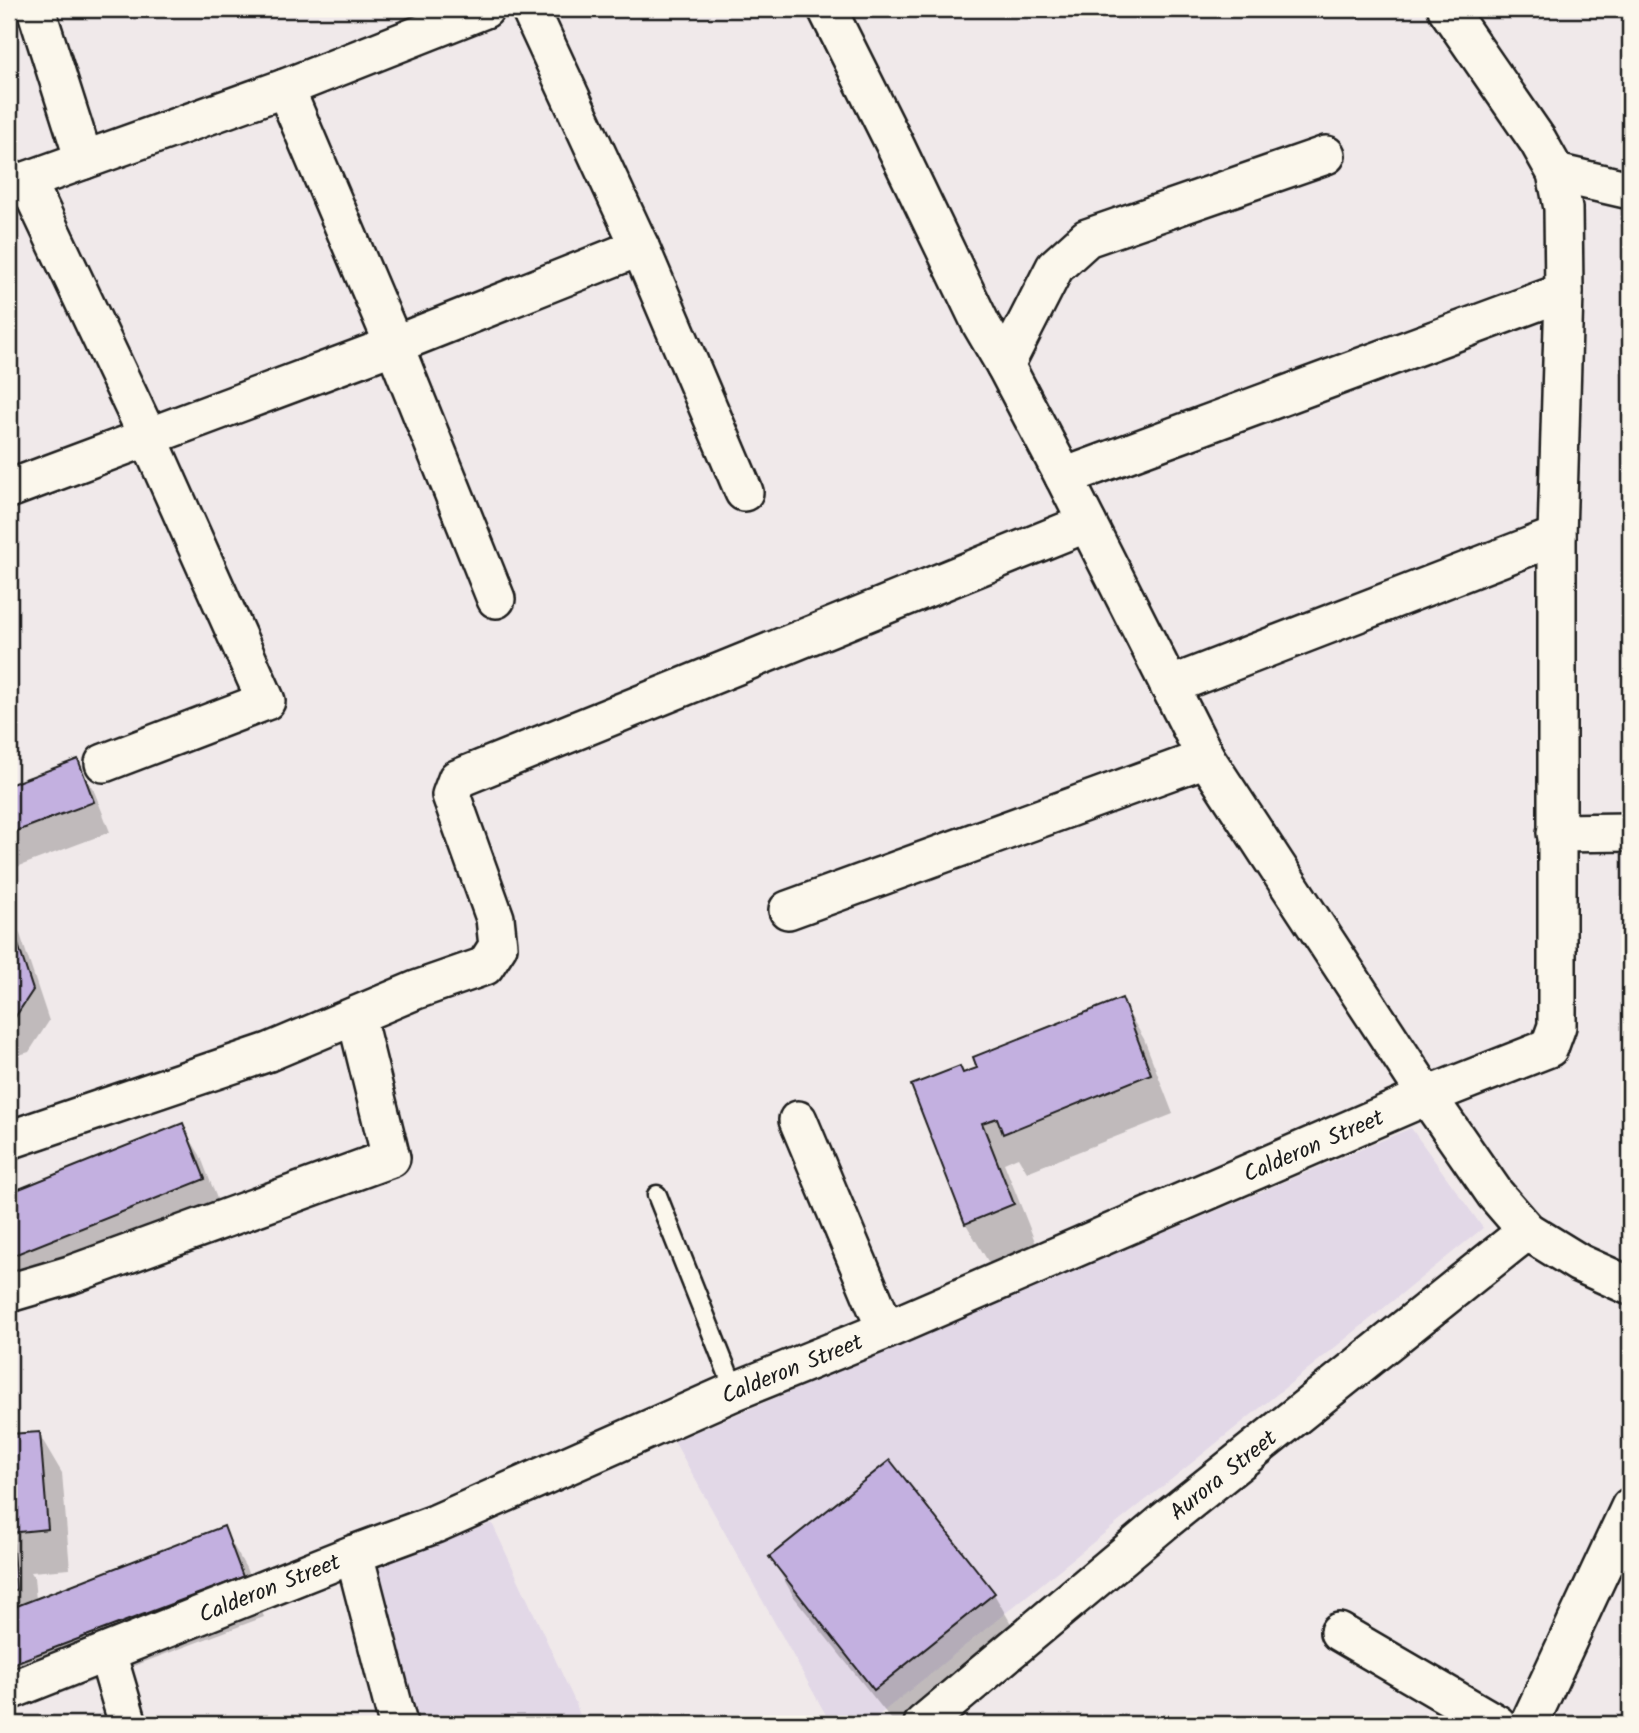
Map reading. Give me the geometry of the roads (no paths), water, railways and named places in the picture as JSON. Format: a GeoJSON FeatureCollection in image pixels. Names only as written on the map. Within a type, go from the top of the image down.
{"type":"FeatureCollection","features":[{"type":"Feature","properties":{"kind":"street"},"geometry":{"type":"LineString","coordinates":[[36,9],[83,160]]}},
{"type":"Feature","properties":{"kind":"street"},"geometry":{"type":"LineString","coordinates":[[104,763],[266,701],[148,437],[18,184],[285,88],[485,9]]}},
{"type":"Feature","properties":{"kind":"street"},"geometry":{"type":"LineString","coordinates":[[530,9],[639,247],[744,492]]}},
{"type":"Feature","properties":{"kind":"street"},"geometry":{"type":"LineString","coordinates":[[827,9],[981,324],[1064,477],[1206,758],[1427,1096],[1495,1194],[1527,1231],[1579,1263],[1630,1286]]}},
{"type":"Feature","properties":{"kind":"street"},"geometry":{"type":"LineString","coordinates":[[1447,9],[1538,141],[1556,173],[1563,208],[1564,292],[1557,536],[1556,833],[1630,832]]}},
{"type":"Feature","properties":{"kind":"street"},"geometry":{"type":"LineString","coordinates":[[285,88],[394,345],[496,599]]}},
{"type":"Feature","properties":{"kind":"street"},"geometry":{"type":"LineString","coordinates":[[1005,365],[1055,267],[1087,238],[1326,155]]}},
{"type":"Feature","properties":{"kind":"street"},"geometry":{"type":"LineString","coordinates":[[1556,173],[1630,190]]}},
{"type":"Feature","properties":{"kind":"street"},"geometry":{"type":"LineString","coordinates":[[9,489],[394,345],[639,247]]}},
{"type":"Feature","properties":{"kind":"street"},"geometry":{"type":"LineString","coordinates":[[1064,477],[1564,292]]}},
{"type":"Feature","properties":{"kind":"street"},"geometry":{"type":"LineString","coordinates":[[9,1140],[269,1052],[416,990],[485,966],[498,946],[495,918],[451,795],[457,779],[1087,523]]}},
{"type":"Feature","properties":{"kind":"street"},"geometry":{"type":"LineString","coordinates":[[1169,686],[1557,536]]}},
{"type":"Feature","properties":{"kind":"street"},"geometry":{"type":"LineString","coordinates":[[788,909],[1206,758]]}},
{"type":"Feature","properties":{"kind":"street","name":"Calderon Street"},"geometry":{"type":"LineString","coordinates":[[9,1692],[435,1524],[735,1391],[886,1330],[1427,1096],[1549,1048],[1557,1026],[1556,833]]}},
{"type":"Feature","properties":{"kind":"street"},"geometry":{"type":"LineString","coordinates":[[9,1293],[70,1275],[391,1158],[356,1016]]}},
{"type":"Feature","properties":{"kind":"street"},"geometry":{"type":"LineString","coordinates":[[798,1120],[886,1330]]}},
{"type":"Feature","properties":{"kind":"street","name":"Aurora Street"},"geometry":{"type":"LineString","coordinates":[[923,1724],[1166,1520],[1527,1231]]}},
{"type":"Feature","properties":{"kind":"street"},"geometry":{"type":"LineString","coordinates":[[1529,1724],[1630,1507]]}},
{"type":"Feature","properties":{"kind":"street"},"geometry":{"type":"LineString","coordinates":[[354,1554],[398,1724]]}},
{"type":"Feature","properties":{"kind":"street"},"geometry":{"type":"LineString","coordinates":[[1339,1632],[1497,1724]]}},
{"type":"Feature","properties":{"kind":"street"},"geometry":{"type":"LineString","coordinates":[[107,1653],[128,1724]]}},
{"type":"Feature","properties":{"kind":"lane"},"geometry":{"type":"LineString","coordinates":[[657,1195],[735,1391]]}}]}
